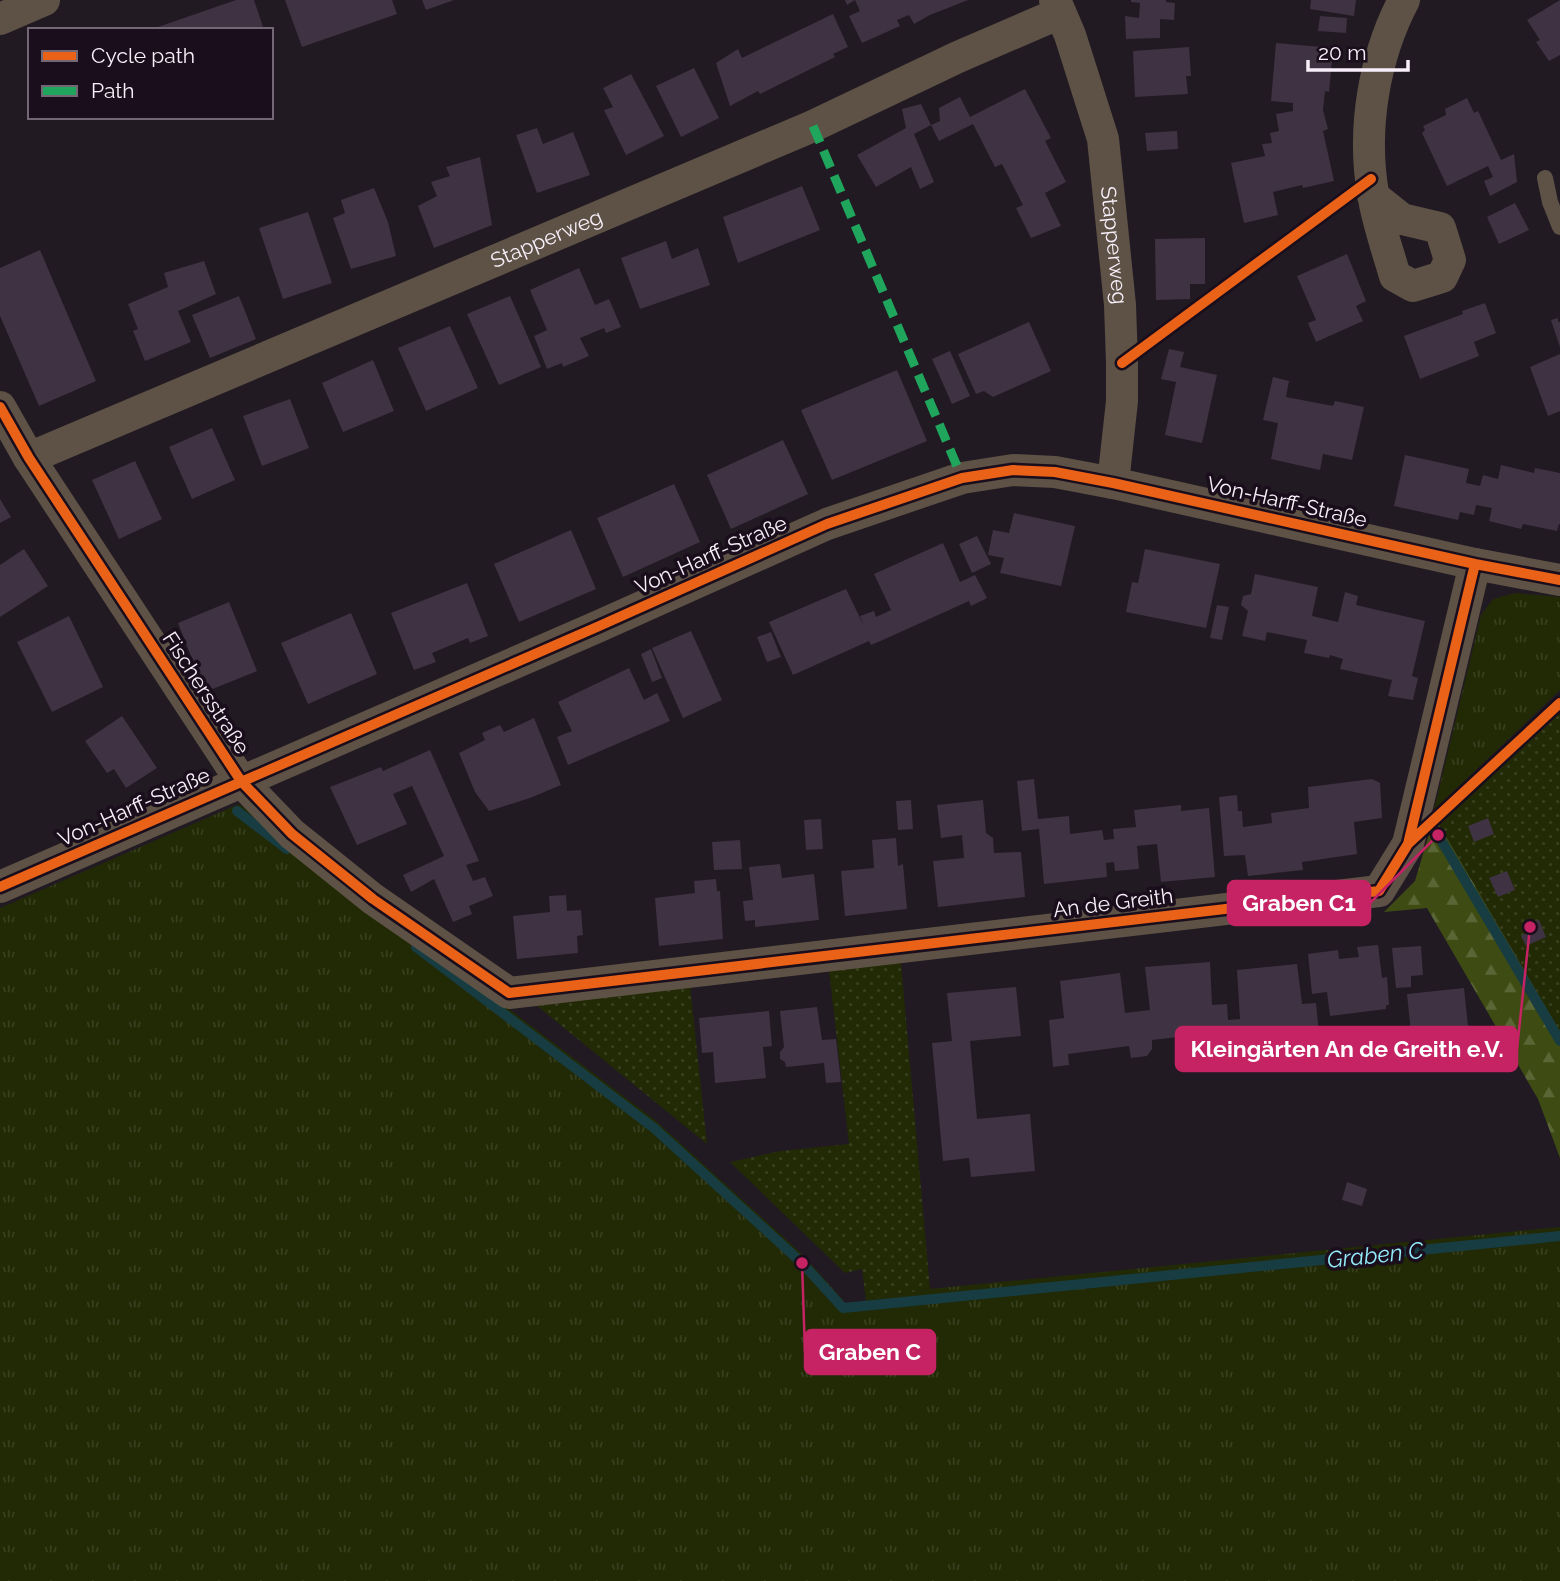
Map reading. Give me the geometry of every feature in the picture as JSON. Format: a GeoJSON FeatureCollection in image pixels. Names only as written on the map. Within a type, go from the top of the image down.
{"type":"FeatureCollection","features":[{"type":"Feature","properties":{"kind":"street"},"geometry":{"type":"LineString","coordinates":[[0,19],[44,0]]}},
{"type":"Feature","properties":{"kind":"street"},"geometry":{"type":"LineString","coordinates":[[1373,196],[1369,131],[1375,82],[1393,21],[1404,0]]}},
{"type":"Feature","properties":{"kind":"street","name":"Stapperweg"},"geometry":{"type":"LineString","coordinates":[[29,458],[813,126],[1058,6],[1103,139],[1120,305],[1122,363],[1122,401],[1113,483]]}},
{"type":"Feature","properties":{"kind":"street","name":"Fischersstraße"},"geometry":{"type":"LineString","coordinates":[[0,407],[29,458],[241,781],[292,834],[373,899],[509,993]]}},
{"type":"Feature","properties":{"kind":"street","name":"Von-Harff-Straße"},"geometry":{"type":"LineString","coordinates":[[0,887],[827,524],[962,478],[1013,470],[1055,472],[1475,564],[1560,580]]}},
{"type":"Feature","properties":{"kind":"street","name":"An de Greith"},"geometry":{"type":"LineString","coordinates":[[509,993],[1379,891],[1408,844],[1475,564]]}},
{"type":"Feature","properties":{"kind":"lane"},"geometry":{"type":"LineString","coordinates":[[1545,178],[1550,202],[1560,228]]}},
{"type":"Feature","properties":{"kind":"green space"},"geometry":{"type":"Polygon","coordinates":[[[1516,593],[1560,597],[1560,690],[1434,810],[1481,615],[1493,599],[1516,593]]]}},
{"type":"Feature","properties":{"kind":"green space"},"geometry":{"type":"Polygon","coordinates":[[[1560,708],[1560,1031],[1439,824],[1560,708]]]}},
{"type":"Feature","properties":{"kind":"green space"},"geometry":{"type":"Polygon","coordinates":[[[239,804],[655,1120],[803,1255],[843,1300],[843,1305],[863,1304],[866,1300],[930,1289],[1560,1227],[1560,1581],[0,1581],[0,908],[239,804]]]}},
{"type":"Feature","properties":{"kind":"green space"},"geometry":{"type":"Polygon","coordinates":[[[1439,824],[1560,1031],[1560,1158],[1538,1099],[1427,908],[1384,912],[1415,881],[1428,837],[1439,824]]]}},
{"type":"Feature","properties":{"kind":"green space"},"geometry":{"type":"Polygon","coordinates":[[[901,963],[930,1289],[866,1300],[862,1269],[845,1273],[730,1162],[781,1151],[849,1144],[829,970],[901,963]]]}},
{"type":"Feature","properties":{"kind":"green space"},"geometry":{"type":"Polygon","coordinates":[[[690,985],[707,1144],[531,1001],[690,985]]]}},
{"type":"Feature","properties":{"kind":"building"},"geometry":{"type":"Polygon","coordinates":[[[236,0],[254,0],[263,28],[159,28],[236,0]]]}},
{"type":"Feature","properties":{"kind":"building"},"geometry":{"type":"Polygon","coordinates":[[[285,0],[392,0],[397,14],[302,47],[285,0]]]}},
{"type":"Feature","properties":{"kind":"building"},"geometry":{"type":"Polygon","coordinates":[[[422,0],[454,0],[426,10],[422,0]]]}},
{"type":"Feature","properties":{"kind":"building"},"geometry":{"type":"Polygon","coordinates":[[[855,0],[968,0],[914,24],[909,15],[897,20],[900,26],[862,43],[849,16],[860,11],[855,0]]]}},
{"type":"Feature","properties":{"kind":"building"},"geometry":{"type":"Polygon","coordinates":[[[1131,0],[1166,0],[1175,3],[1174,20],[1160,19],[1160,38],[1126,39],[1125,16],[1139,18],[1140,3],[1131,0]]]}},
{"type":"Feature","properties":{"kind":"building"},"geometry":{"type":"Polygon","coordinates":[[[1311,0],[1356,0],[1354,16],[1310,9],[1311,0]]]}},
{"type":"Feature","properties":{"kind":"building"},"geometry":{"type":"Polygon","coordinates":[[[1560,0],[1560,55],[1549,61],[1536,42],[1540,40],[1527,20],[1560,0]]]}},
{"type":"Feature","properties":{"kind":"building"},"geometry":{"type":"Polygon","coordinates":[[[833,14],[848,47],[833,54],[835,57],[730,106],[716,63],[738,49],[742,58],[833,14]]]}},
{"type":"Feature","properties":{"kind":"building"},"geometry":{"type":"Polygon","coordinates":[[[1320,16],[1347,18],[1346,33],[1318,31],[1320,16]]]}},
{"type":"Feature","properties":{"kind":"building"},"geometry":{"type":"Polygon","coordinates":[[[1276,43],[1333,48],[1329,92],[1325,91],[1323,110],[1328,129],[1323,131],[1334,181],[1273,192],[1278,215],[1244,223],[1231,163],[1265,156],[1262,144],[1272,143],[1270,133],[1279,131],[1276,114],[1293,111],[1293,103],[1271,101],[1276,43]]]}},
{"type":"Feature","properties":{"kind":"building"},"geometry":{"type":"Polygon","coordinates":[[[1189,47],[1191,76],[1186,76],[1188,94],[1135,97],[1133,51],[1189,47]]]}},
{"type":"Feature","properties":{"kind":"building"},"geometry":{"type":"Polygon","coordinates":[[[694,68],[719,118],[681,137],[656,86],[694,68]]]}},
{"type":"Feature","properties":{"kind":"building"},"geometry":{"type":"Polygon","coordinates":[[[631,74],[664,136],[626,155],[604,110],[613,107],[603,88],[631,74]]]}},
{"type":"Feature","properties":{"kind":"building"},"geometry":{"type":"Polygon","coordinates":[[[1025,89],[1051,138],[1045,141],[1066,182],[1045,193],[1061,226],[1031,238],[1016,208],[1023,205],[1002,164],[995,167],[973,124],[939,141],[931,125],[940,121],[939,108],[960,97],[970,117],[1025,89]]]}},
{"type":"Feature","properties":{"kind":"building"},"geometry":{"type":"Polygon","coordinates":[[[1467,98],[1474,113],[1478,111],[1501,160],[1514,154],[1517,182],[1490,196],[1484,181],[1493,177],[1488,166],[1447,186],[1422,133],[1425,130],[1423,126],[1446,115],[1445,109],[1467,98]]]}},
{"type":"Feature","properties":{"kind":"building"},"geometry":{"type":"Polygon","coordinates":[[[921,104],[931,125],[914,134],[934,182],[920,189],[911,167],[876,187],[857,155],[906,128],[902,109],[921,104]]]}},
{"type":"Feature","properties":{"kind":"building"},"geometry":{"type":"Polygon","coordinates":[[[537,128],[543,144],[573,132],[590,175],[537,193],[516,135],[537,128]]]}},
{"type":"Feature","properties":{"kind":"building"},"geometry":{"type":"Polygon","coordinates":[[[1177,131],[1178,149],[1147,151],[1145,133],[1177,131]]]}},
{"type":"Feature","properties":{"kind":"building"},"geometry":{"type":"Polygon","coordinates":[[[480,157],[492,225],[434,248],[418,206],[437,196],[431,182],[450,176],[446,167],[480,157]]]}},
{"type":"Feature","properties":{"kind":"building"},"geometry":{"type":"Polygon","coordinates":[[[802,186],[820,230],[738,263],[723,217],[802,186]]]}},
{"type":"Feature","properties":{"kind":"building"},"geometry":{"type":"Polygon","coordinates":[[[374,188],[388,222],[396,256],[351,269],[333,218],[345,213],[341,200],[374,188]]]}},
{"type":"Feature","properties":{"kind":"building"},"geometry":{"type":"Polygon","coordinates":[[[1515,203],[1529,230],[1499,244],[1487,217],[1515,203]]]}},
{"type":"Feature","properties":{"kind":"building"},"geometry":{"type":"Polygon","coordinates":[[[308,212],[332,283],[283,299],[259,228],[308,212]]]}},
{"type":"Feature","properties":{"kind":"building"},"geometry":{"type":"Polygon","coordinates":[[[1205,238],[1205,284],[1190,284],[1190,299],[1156,300],[1155,239],[1205,238]]]}},
{"type":"Feature","properties":{"kind":"building"},"geometry":{"type":"Polygon","coordinates":[[[666,241],[672,259],[698,248],[710,285],[640,309],[621,258],[666,241]]]}},
{"type":"Feature","properties":{"kind":"building"},"geometry":{"type":"Polygon","coordinates":[[[40,250],[96,381],[39,406],[0,316],[0,268],[40,250]]]}},
{"type":"Feature","properties":{"kind":"building"},"geometry":{"type":"Polygon","coordinates":[[[1347,254],[1366,301],[1356,306],[1363,321],[1316,342],[1308,323],[1316,320],[1297,276],[1347,254]]]}},
{"type":"Feature","properties":{"kind":"building"},"geometry":{"type":"Polygon","coordinates":[[[204,261],[216,294],[178,311],[191,342],[145,361],[133,331],[138,329],[128,304],[168,287],[164,273],[204,261]]]}},
{"type":"Feature","properties":{"kind":"building"},"geometry":{"type":"Polygon","coordinates":[[[579,268],[595,305],[609,299],[621,327],[606,333],[604,328],[580,338],[589,356],[563,367],[562,363],[547,369],[534,336],[547,330],[530,290],[579,268]]]}},
{"type":"Feature","properties":{"kind":"building"},"geometry":{"type":"Polygon","coordinates":[[[239,296],[256,339],[210,358],[192,315],[239,296]]]}},
{"type":"Feature","properties":{"kind":"building"},"geometry":{"type":"Polygon","coordinates":[[[510,296],[541,367],[499,385],[467,314],[510,296]]]}},
{"type":"Feature","properties":{"kind":"building"},"geometry":{"type":"Polygon","coordinates":[[[1485,303],[1496,333],[1474,342],[1479,356],[1420,379],[1404,336],[1485,303]]]}},
{"type":"Feature","properties":{"kind":"building"},"geometry":{"type":"Polygon","coordinates":[[[1558,318],[1560,322],[1560,347],[1551,320],[1558,318]]]}},
{"type":"Feature","properties":{"kind":"building"},"geometry":{"type":"Polygon","coordinates":[[[1029,322],[1051,371],[993,397],[984,391],[976,394],[958,354],[1029,322]]]}},
{"type":"Feature","properties":{"kind":"building"},"geometry":{"type":"Polygon","coordinates":[[[450,326],[478,388],[426,411],[398,348],[450,326]]]}},
{"type":"Feature","properties":{"kind":"building"},"geometry":{"type":"Polygon","coordinates":[[[1169,349],[1184,352],[1180,367],[1217,375],[1202,443],[1165,435],[1176,382],[1161,379],[1169,349]]]}},
{"type":"Feature","properties":{"kind":"building"},"geometry":{"type":"Polygon","coordinates":[[[950,351],[970,396],[952,404],[932,359],[950,351]]]}},
{"type":"Feature","properties":{"kind":"building"},"geometry":{"type":"Polygon","coordinates":[[[1560,354],[1560,411],[1548,416],[1530,367],[1560,354]]]}},
{"type":"Feature","properties":{"kind":"building"},"geometry":{"type":"Polygon","coordinates":[[[373,360],[394,411],[343,432],[322,383],[373,360]]]}},
{"type":"Feature","properties":{"kind":"building"},"geometry":{"type":"Polygon","coordinates":[[[897,370],[927,441],[832,480],[801,410],[897,370]]]}},
{"type":"Feature","properties":{"kind":"building"},"geometry":{"type":"Polygon","coordinates":[[[1273,377],[1289,381],[1286,397],[1333,406],[1335,401],[1364,407],[1352,460],[1323,454],[1320,470],[1271,459],[1278,423],[1263,420],[1273,377]]]}},
{"type":"Feature","properties":{"kind":"building"},"geometry":{"type":"Polygon","coordinates":[[[290,399],[309,448],[262,466],[243,416],[290,399]]]}},
{"type":"Feature","properties":{"kind":"building"},"geometry":{"type":"Polygon","coordinates":[[[212,428],[235,480],[192,499],[169,447],[212,428]]]}},
{"type":"Feature","properties":{"kind":"building"},"geometry":{"type":"Polygon","coordinates":[[[783,440],[808,494],[731,529],[707,475],[783,440]]]}},
{"type":"Feature","properties":{"kind":"building"},"geometry":{"type":"Polygon","coordinates":[[[1405,455],[1469,469],[1466,483],[1480,486],[1483,475],[1498,479],[1501,465],[1534,473],[1535,468],[1560,473],[1560,524],[1557,531],[1523,524],[1521,529],[1489,521],[1492,508],[1476,505],[1474,515],[1460,512],[1458,520],[1394,506],[1405,455]]]}},
{"type":"Feature","properties":{"kind":"building"},"geometry":{"type":"Polygon","coordinates":[[[135,461],[162,519],[119,539],[92,480],[135,461]]]}},
{"type":"Feature","properties":{"kind":"building"},"geometry":{"type":"Polygon","coordinates":[[[674,484],[700,542],[623,577],[597,518],[674,484]]]}},
{"type":"Feature","properties":{"kind":"building"},"geometry":{"type":"Polygon","coordinates":[[[0,499],[11,517],[0,523],[0,499]]]}},
{"type":"Feature","properties":{"kind":"building"},"geometry":{"type":"Polygon","coordinates":[[[1014,513],[1075,526],[1061,586],[1000,573],[1004,558],[988,555],[993,530],[1009,533],[1014,513]]]}},
{"type":"Feature","properties":{"kind":"building"},"geometry":{"type":"Polygon","coordinates":[[[571,530],[596,589],[519,622],[494,564],[571,530]]]}},
{"type":"Feature","properties":{"kind":"building"},"geometry":{"type":"Polygon","coordinates":[[[977,536],[991,564],[972,573],[959,544],[977,536]]]}},
{"type":"Feature","properties":{"kind":"building"},"geometry":{"type":"Polygon","coordinates":[[[943,543],[960,582],[975,575],[987,598],[971,606],[969,601],[871,645],[869,641],[793,675],[769,622],[846,589],[864,626],[860,616],[874,611],[876,617],[891,610],[874,574],[943,543]]]}},
{"type":"Feature","properties":{"kind":"building"},"geometry":{"type":"Polygon","coordinates":[[[24,549],[48,586],[0,617],[0,565],[24,549]]]}},
{"type":"Feature","properties":{"kind":"building"},"geometry":{"type":"Polygon","coordinates":[[[1145,549],[1220,564],[1206,628],[1126,612],[1132,582],[1138,583],[1145,549]]]}},
{"type":"Feature","properties":{"kind":"building"},"geometry":{"type":"Polygon","coordinates":[[[1255,574],[1318,587],[1312,616],[1338,622],[1345,592],[1358,596],[1356,605],[1425,621],[1412,676],[1418,678],[1413,700],[1388,696],[1392,680],[1340,669],[1343,659],[1330,655],[1329,658],[1304,653],[1307,640],[1267,632],[1265,641],[1242,636],[1248,611],[1241,605],[1243,596],[1251,594],[1255,574]]]}},
{"type":"Feature","properties":{"kind":"building"},"geometry":{"type":"Polygon","coordinates":[[[467,583],[488,636],[470,643],[468,638],[432,653],[436,662],[414,670],[391,613],[467,583]]]}},
{"type":"Feature","properties":{"kind":"building"},"geometry":{"type":"Polygon","coordinates":[[[229,602],[257,671],[205,692],[178,623],[229,602]]]}},
{"type":"Feature","properties":{"kind":"building"},"geometry":{"type":"Polygon","coordinates":[[[1217,605],[1229,607],[1222,640],[1210,638],[1217,605]]]}},
{"type":"Feature","properties":{"kind":"building"},"geometry":{"type":"Polygon","coordinates":[[[351,613],[377,674],[308,704],[281,643],[351,613]]]}},
{"type":"Feature","properties":{"kind":"building"},"geometry":{"type":"Polygon","coordinates":[[[69,616],[103,687],[52,712],[17,642],[69,616]]]}},
{"type":"Feature","properties":{"kind":"building"},"geometry":{"type":"Polygon","coordinates":[[[691,631],[722,700],[683,718],[652,648],[691,631]]]}},
{"type":"Feature","properties":{"kind":"building"},"geometry":{"type":"Polygon","coordinates":[[[771,632],[781,657],[767,662],[757,637],[771,632]]]}},
{"type":"Feature","properties":{"kind":"building"},"geometry":{"type":"Polygon","coordinates":[[[651,649],[662,678],[652,682],[641,654],[651,649]]]}},
{"type":"Feature","properties":{"kind":"building"},"geometry":{"type":"Polygon","coordinates":[[[629,668],[644,700],[657,693],[670,721],[568,765],[557,737],[572,731],[558,702],[629,668]]]}},
{"type":"Feature","properties":{"kind":"building"},"geometry":{"type":"Polygon","coordinates":[[[122,716],[157,768],[126,788],[114,769],[107,773],[85,741],[122,716]]]}},
{"type":"Feature","properties":{"kind":"building"},"geometry":{"type":"Polygon","coordinates":[[[534,718],[561,785],[489,811],[475,792],[459,753],[485,740],[482,733],[500,725],[504,732],[534,718]]]}},
{"type":"Feature","properties":{"kind":"building"},"geometry":{"type":"Polygon","coordinates":[[[430,750],[479,861],[466,865],[473,881],[485,877],[493,896],[469,906],[472,914],[453,922],[434,879],[411,892],[403,875],[444,856],[412,786],[393,794],[407,824],[357,845],[330,787],[381,767],[383,771],[430,750]]]}},
{"type":"Feature","properties":{"kind":"building"},"geometry":{"type":"Polygon","coordinates":[[[1034,779],[1038,819],[1069,816],[1070,834],[1102,830],[1104,840],[1114,839],[1113,829],[1136,827],[1134,810],[1181,805],[1181,811],[1209,808],[1215,877],[1161,882],[1157,844],[1137,846],[1139,869],[1115,871],[1114,862],[1106,863],[1107,877],[1044,884],[1039,829],[1022,831],[1017,781],[1034,779]]]}},
{"type":"Feature","properties":{"kind":"building"},"geometry":{"type":"Polygon","coordinates":[[[1372,779],[1380,783],[1382,818],[1354,822],[1357,854],[1302,862],[1303,870],[1248,876],[1245,855],[1224,856],[1219,797],[1237,795],[1243,827],[1272,823],[1271,813],[1309,808],[1308,787],[1372,779]]]}},
{"type":"Feature","properties":{"kind":"building"},"geometry":{"type":"Polygon","coordinates":[[[911,800],[913,829],[898,830],[896,801],[911,800]]]}},
{"type":"Feature","properties":{"kind":"building"},"geometry":{"type":"Polygon","coordinates":[[[983,800],[986,833],[993,838],[994,853],[1021,852],[1025,897],[938,907],[933,861],[964,858],[962,835],[941,838],[937,805],[983,800]]]}},
{"type":"Feature","properties":{"kind":"building"},"geometry":{"type":"Polygon","coordinates":[[[1488,818],[1494,834],[1474,842],[1468,826],[1488,818]]]}},
{"type":"Feature","properties":{"kind":"building"},"geometry":{"type":"Polygon","coordinates":[[[821,819],[823,849],[806,850],[804,820],[821,819]]]}},
{"type":"Feature","properties":{"kind":"building"},"geometry":{"type":"Polygon","coordinates":[[[896,838],[898,866],[903,864],[907,909],[845,916],[841,871],[874,868],[872,840],[896,838]]]}},
{"type":"Feature","properties":{"kind":"building"},"geometry":{"type":"Polygon","coordinates":[[[740,840],[742,869],[714,870],[712,842],[740,840]]]}},
{"type":"Feature","properties":{"kind":"building"},"geometry":{"type":"Polygon","coordinates":[[[780,864],[782,878],[814,874],[819,920],[755,927],[755,920],[745,921],[743,901],[753,900],[749,867],[780,864]]]}},
{"type":"Feature","properties":{"kind":"building"},"geometry":{"type":"Polygon","coordinates":[[[1507,871],[1515,890],[1498,897],[1489,878],[1507,871]]]}},
{"type":"Feature","properties":{"kind":"building"},"geometry":{"type":"Polygon","coordinates":[[[716,879],[717,891],[720,891],[723,939],[659,946],[655,898],[695,893],[694,881],[716,879]]]}},
{"type":"Feature","properties":{"kind":"building"},"geometry":{"type":"Polygon","coordinates":[[[566,895],[567,911],[581,910],[583,935],[577,936],[578,953],[517,959],[513,916],[550,912],[549,896],[566,895]]]}},
{"type":"Feature","properties":{"kind":"building"},"geometry":{"type":"Polygon","coordinates":[[[1539,920],[1546,937],[1526,946],[1521,936],[1529,932],[1526,926],[1539,920]]]}},
{"type":"Feature","properties":{"kind":"building"},"geometry":{"type":"Polygon","coordinates":[[[1378,945],[1382,978],[1387,977],[1389,1005],[1386,1005],[1386,1009],[1330,1016],[1327,992],[1312,994],[1308,954],[1338,950],[1339,959],[1359,957],[1357,947],[1378,945]]]}},
{"type":"Feature","properties":{"kind":"building"},"geometry":{"type":"Polygon","coordinates":[[[1421,946],[1423,975],[1411,976],[1411,987],[1396,988],[1392,948],[1421,946]]]}},
{"type":"Feature","properties":{"kind":"building"},"geometry":{"type":"Polygon","coordinates":[[[1210,962],[1212,1005],[1227,1004],[1228,1020],[1240,1019],[1237,970],[1297,964],[1302,1004],[1316,1003],[1320,1044],[1306,1046],[1304,1028],[1242,1035],[1242,1041],[1229,1042],[1230,1050],[1214,1051],[1213,1033],[1152,1040],[1152,1049],[1147,1056],[1131,1058],[1129,1046],[1068,1054],[1069,1065],[1053,1067],[1049,1020],[1064,1018],[1060,981],[1120,973],[1125,1013],[1150,1010],[1145,967],[1210,962]]]}},
{"type":"Feature","properties":{"kind":"building"},"geometry":{"type":"Polygon","coordinates":[[[1016,987],[1021,1036],[970,1041],[977,1119],[1030,1114],[1035,1171],[971,1177],[969,1158],[943,1161],[932,1043],[952,1041],[947,993],[1016,987]]]}},
{"type":"Feature","properties":{"kind":"building"},"geometry":{"type":"Polygon","coordinates":[[[1464,988],[1470,1045],[1413,1052],[1407,994],[1464,988]]]}},
{"type":"Feature","properties":{"kind":"building"},"geometry":{"type":"Polygon","coordinates":[[[817,1007],[822,1040],[836,1039],[841,1082],[826,1083],[824,1063],[786,1067],[785,1062],[780,1059],[780,1052],[784,1047],[780,1011],[817,1007]]]}},
{"type":"Feature","properties":{"kind":"building"},"geometry":{"type":"Polygon","coordinates":[[[769,1011],[772,1046],[763,1047],[766,1078],[715,1083],[713,1052],[702,1053],[699,1018],[769,1011]]]}},
{"type":"Feature","properties":{"kind":"building"},"geometry":{"type":"Polygon","coordinates":[[[1347,1182],[1367,1189],[1362,1206],[1342,1200],[1347,1182]]]}},
{"type":"Feature","properties":{"kind":"waterway","name":"Graben C"},"geometry":{"type":"LineString","coordinates":[[237,811],[287,849]]}},
{"type":"Feature","properties":{"kind":"waterway"},"geometry":{"type":"LineString","coordinates":[[1438,835],[1560,1041]]}},
{"type":"Feature","properties":{"kind":"waterway","name":"Graben C"},"geometry":{"type":"LineString","coordinates":[[416,947],[654,1128],[802,1263],[843,1308],[1560,1236]]}},
{"type":"Feature","properties":{"kind":"marked path"},"geometry":{"type":"LineString","coordinates":[[813,126],[962,478]]}},
{"type":"Feature","properties":{"kind":"cycle path"},"geometry":{"type":"LineString","coordinates":[[1122,363],[1371,179]]}},
{"type":"Feature","properties":{"kind":"cycle path"},"geometry":{"type":"LineString","coordinates":[[0,407],[29,458],[241,781],[292,834],[373,899],[509,993],[1379,891],[1408,844],[1475,564]]}},
{"type":"Feature","properties":{"kind":"cycle path"},"geometry":{"type":"LineString","coordinates":[[0,887],[827,524],[962,478],[1013,470],[1055,472],[1475,564],[1560,580]]}},
{"type":"Feature","properties":{"kind":"cycle path"},"geometry":{"type":"LineString","coordinates":[[1409,843],[1560,703]]}},
{"type":"Feature","properties":{"kind":"place","name":"Graben C1"},"geometry":{"type":"Point","coordinates":[1438,835]}},
{"type":"Feature","properties":{"kind":"place","name":"Kleingärten An de Greith e.V."},"geometry":{"type":"Point","coordinates":[1530,927]}},
{"type":"Feature","properties":{"kind":"place","name":"Graben C"},"geometry":{"type":"Point","coordinates":[802,1263]}}]}
